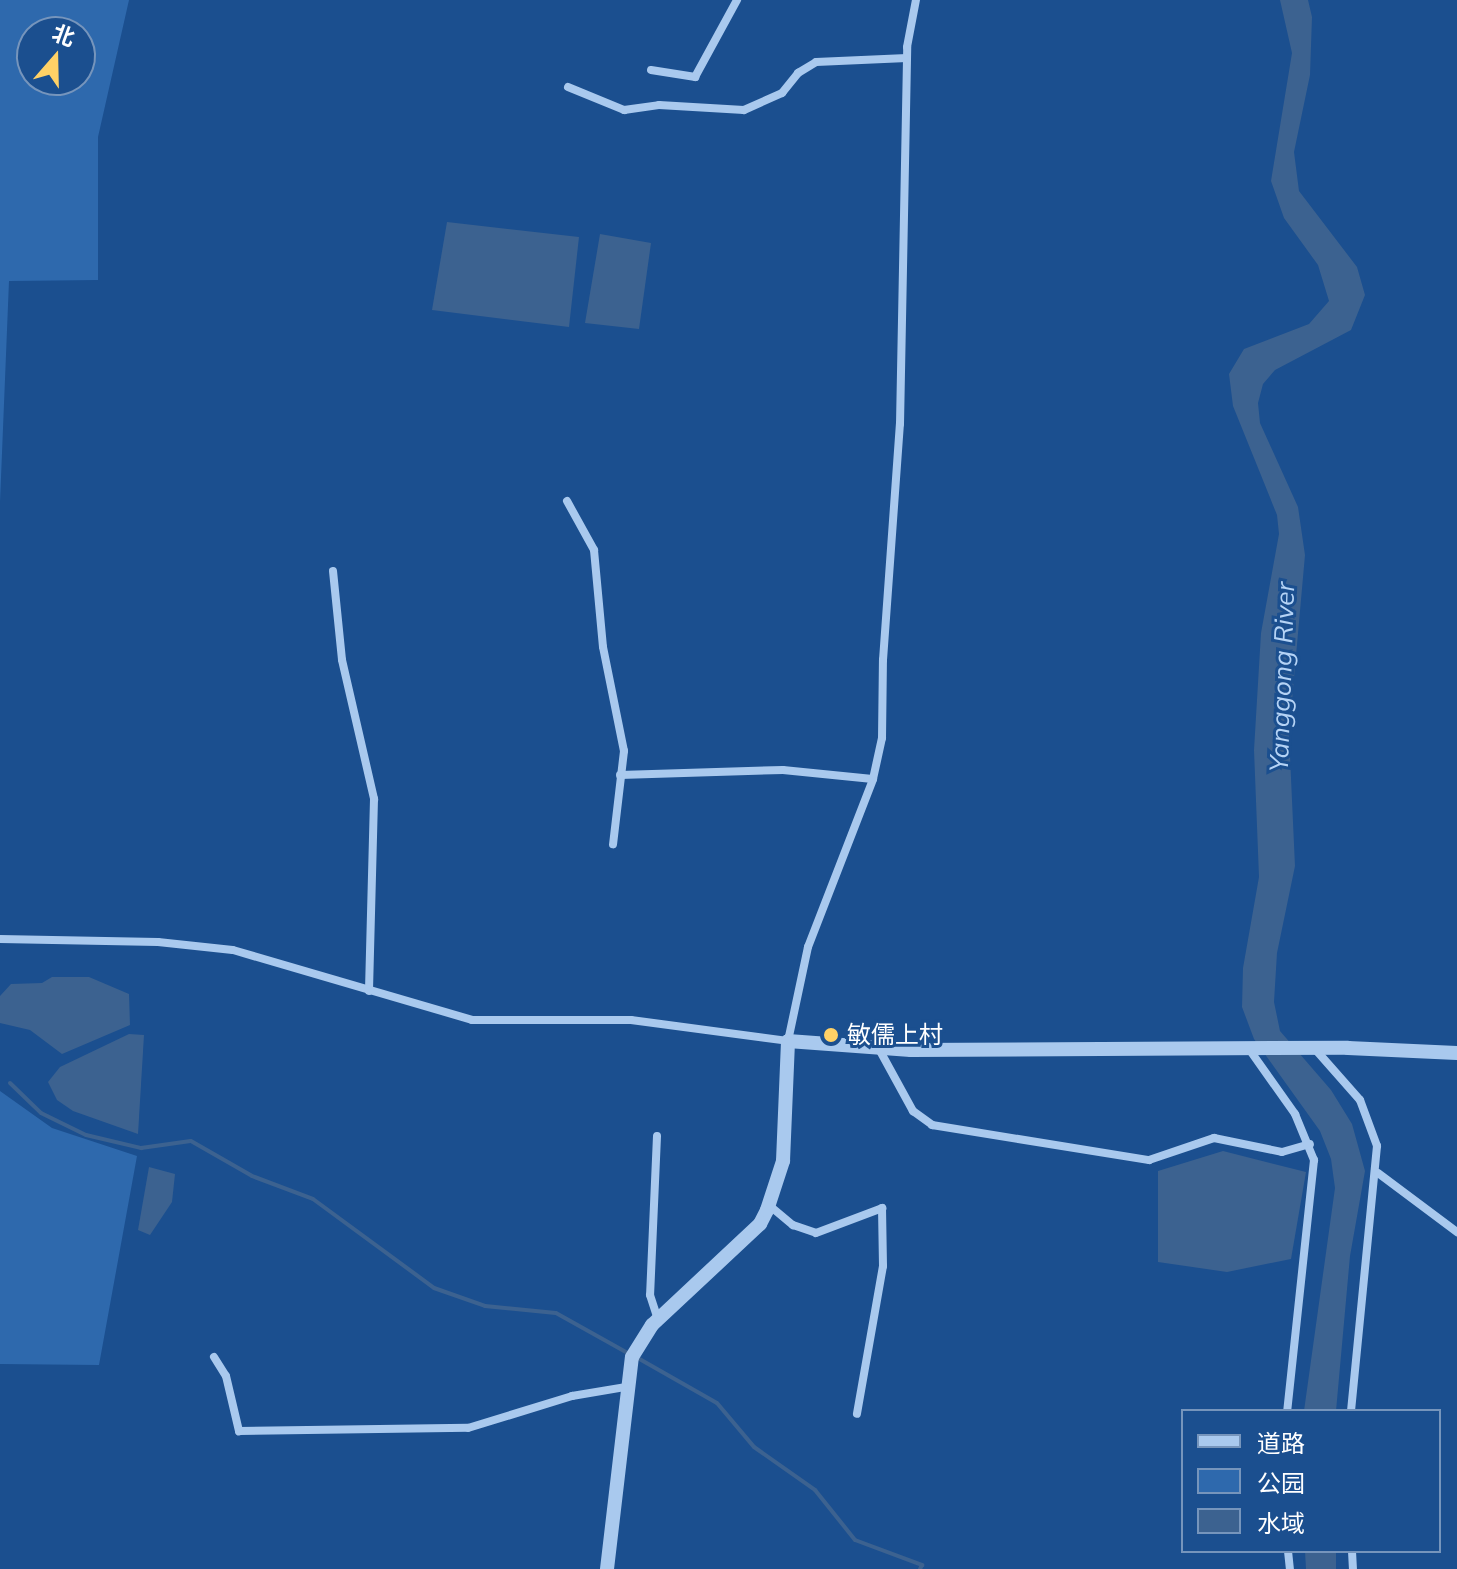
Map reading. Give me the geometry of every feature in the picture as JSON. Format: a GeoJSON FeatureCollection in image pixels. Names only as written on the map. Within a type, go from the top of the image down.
{"type":"FeatureCollection","features":[{"type":"Feature","properties":{"kind":"street"},"geometry":{"type":"LineString","coordinates":[[651,70],[695,77],[737,0]]}},
{"type":"Feature","properties":{"kind":"street"},"geometry":{"type":"LineString","coordinates":[[607,1569],[626,1387],[632,1357],[658,1319],[760,1224],[770,1206],[783,1161],[788,1041],[808,947],[873,779],[882,738],[883,660],[900,424],[907,58],[916,0]]}},
{"type":"Feature","properties":{"kind":"street"},"geometry":{"type":"LineString","coordinates":[[568,87],[624,110],[659,105],[744,110],[782,93],[798,73],[816,62],[907,58]]}},
{"type":"Feature","properties":{"kind":"street"},"geometry":{"type":"LineString","coordinates":[[567,501],[594,550],[603,647],[624,751],[613,844]]}},
{"type":"Feature","properties":{"kind":"street"},"geometry":{"type":"LineString","coordinates":[[333,571],[342,660],[374,799],[369,991]]}},
{"type":"Feature","properties":{"kind":"street"},"geometry":{"type":"LineString","coordinates":[[620,775],[783,770],[873,779]]}},
{"type":"Feature","properties":{"kind":"street"},"geometry":{"type":"LineString","coordinates":[[0,939],[208,946],[288,963],[369,991],[472,1020],[631,1020],[788,1041],[879,1049],[1308,1048],[1457,1053]]}},
{"type":"Feature","properties":{"kind":"street"},"geometry":{"type":"LineString","coordinates":[[1308,1048],[1360,1100],[1373,1130],[1378,1173],[1351,1409]]}},
{"type":"Feature","properties":{"kind":"street"},"geometry":{"type":"LineString","coordinates":[[879,1049],[913,1111],[932,1125],[1149,1160],[1214,1138],[1282,1152],[1310,1144]]}},
{"type":"Feature","properties":{"kind":"street"},"geometry":{"type":"LineString","coordinates":[[1252,1049],[1295,1114],[1310,1144],[1312,1198],[1287,1409]]}},
{"type":"Feature","properties":{"kind":"street"},"geometry":{"type":"LineString","coordinates":[[657,1136],[650,1295],[658,1319]]}},
{"type":"Feature","properties":{"kind":"street"},"geometry":{"type":"LineString","coordinates":[[1378,1173],[1457,1232]]}},
{"type":"Feature","properties":{"kind":"street"},"geometry":{"type":"LineString","coordinates":[[770,1206],[793,1225],[816,1233],[882,1208],[883,1266],[857,1414]]}},
{"type":"Feature","properties":{"kind":"street"},"geometry":{"type":"LineString","coordinates":[[214,1357],[226,1376],[239,1431],[468,1428],[572,1396],[626,1387]]}},
{"type":"Feature","properties":{"kind":"green space"},"geometry":{"type":"Polygon","coordinates":[[[0,0],[129,0],[98,137],[98,280],[9,281],[0,502],[0,0]]]}},
{"type":"Feature","properties":{"kind":"green space"},"geometry":{"type":"Polygon","coordinates":[[[0,1091],[52,1128],[137,1156],[99,1365],[0,1364],[0,1091]]]}},
{"type":"Feature","properties":{"kind":"water","name":"Yanggong River"},"geometry":{"type":"Polygon","coordinates":[[[1280,0],[1308,0],[1312,17],[1310,75],[1294,152],[1299,191],[1357,267],[1365,295],[1351,330],[1275,370],[1263,384],[1258,403],[1260,423],[1298,507],[1305,555],[1289,734],[1295,866],[1277,953],[1274,1002],[1280,1031],[1331,1090],[1352,1124],[1365,1171],[1350,1256],[1336,1409],[1304,1409],[1335,1188],[1331,1159],[1320,1131],[1254,1039],[1242,1007],[1243,968],[1259,877],[1254,750],[1261,633],[1279,534],[1277,515],[1233,406],[1229,374],[1244,349],[1309,324],[1329,301],[1318,265],[1284,218],[1271,181],[1292,53],[1280,0]]]}},
{"type":"Feature","properties":{"kind":"water"},"geometry":{"type":"Polygon","coordinates":[[[447,222],[579,237],[569,327],[432,310],[447,222]]]}},
{"type":"Feature","properties":{"kind":"water"},"geometry":{"type":"Polygon","coordinates":[[[600,234],[651,243],[639,329],[585,323],[600,234]]]}},
{"type":"Feature","properties":{"kind":"water"},"geometry":{"type":"Polygon","coordinates":[[[52,977],[89,977],[129,994],[130,1025],[62,1054],[30,1030],[0,1023],[0,996],[11,984],[42,983],[52,977]]]}},
{"type":"Feature","properties":{"kind":"water"},"geometry":{"type":"Polygon","coordinates":[[[129,1034],[144,1035],[138,1134],[73,1111],[57,1100],[48,1082],[60,1067],[129,1034]]]}},
{"type":"Feature","properties":{"kind":"water"},"geometry":{"type":"Polygon","coordinates":[[[1223,1151],[1306,1172],[1291,1259],[1227,1272],[1158,1262],[1158,1171],[1223,1151]]]}},
{"type":"Feature","properties":{"kind":"water"},"geometry":{"type":"Polygon","coordinates":[[[149,1167],[175,1174],[172,1202],[150,1235],[138,1230],[149,1167]]]}},
{"type":"Feature","properties":{"kind":"water"},"geometry":{"type":"Polygon","coordinates":[[[1305,1553],[1336,1553],[1336,1569],[1306,1569],[1305,1553]]]}},
{"type":"Feature","properties":{"kind":"waterway"},"geometry":{"type":"LineString","coordinates":[[10,1083],[41,1113],[86,1135],[141,1148],[191,1141],[252,1176],[313,1199],[434,1288],[485,1306],[556,1313],[628,1353]]}},
{"type":"Feature","properties":{"kind":"waterway"},"geometry":{"type":"LineString","coordinates":[[636,1357],[717,1403],[754,1447],[815,1490],[855,1540],[922,1565],[920,1569]]}},
{"type":"Feature","properties":{"kind":"place","name":"敏儒上村"},"geometry":{"type":"Point","coordinates":[831,1035]}}]}
